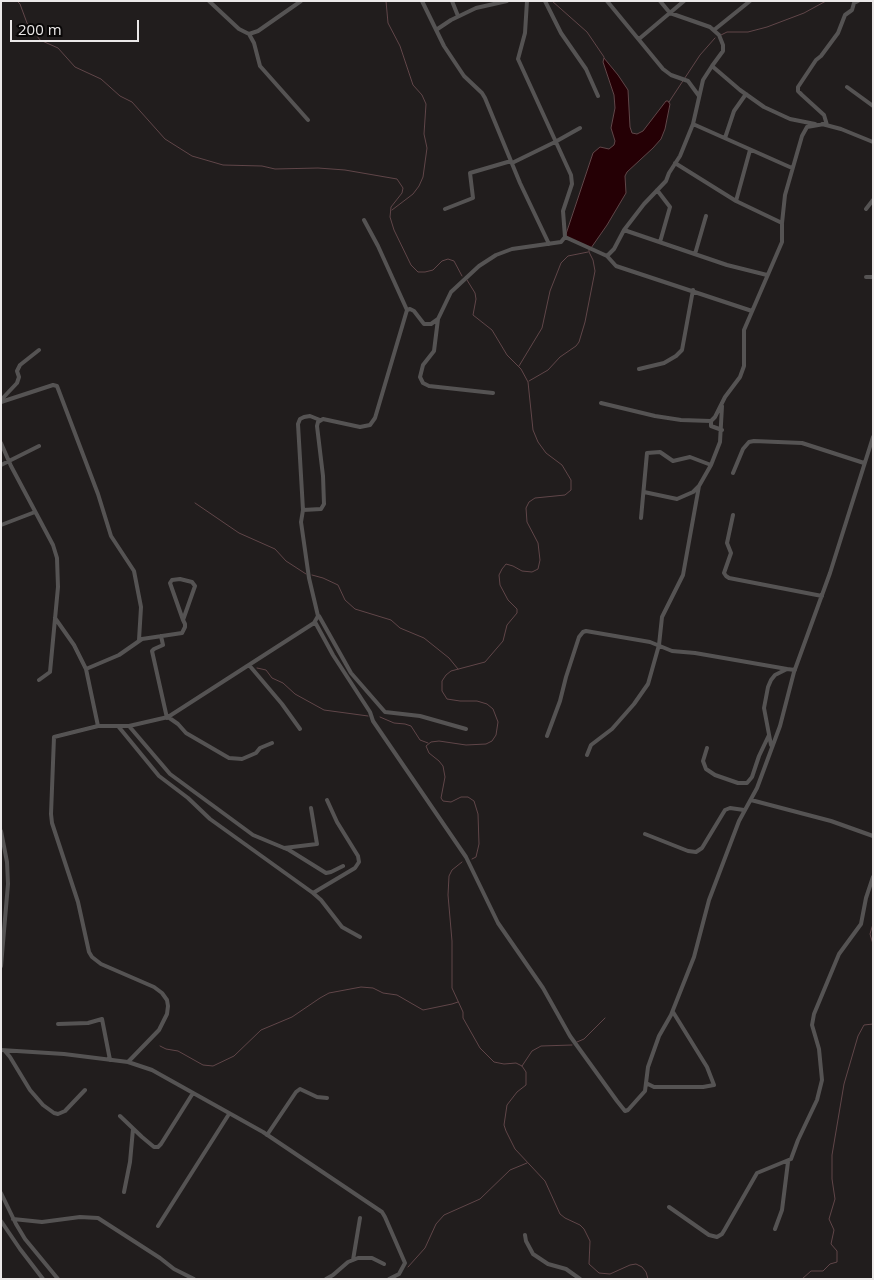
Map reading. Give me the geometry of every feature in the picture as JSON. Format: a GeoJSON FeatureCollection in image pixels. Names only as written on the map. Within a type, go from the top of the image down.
{"type":"FeatureCollection","features":[{"type":"Feature","properties":{"kind":"street"},"geometry":{"type":"LineString","coordinates":[[208,1],[239,29],[249,34],[254,43],[260,66],[308,120]]}},
{"type":"Feature","properties":{"kind":"street"},"geometry":{"type":"LineString","coordinates":[[249,34],[258,31],[301,1]]}},
{"type":"Feature","properties":{"kind":"street"},"geometry":{"type":"LineString","coordinates":[[422,1],[444,46],[460,70],[485,98],[549,244]]}},
{"type":"Feature","properties":{"kind":"street"},"geometry":{"type":"LineString","coordinates":[[452,1],[458,16]]}},
{"type":"Feature","properties":{"kind":"street"},"geometry":{"type":"LineString","coordinates":[[436,30],[458,16],[476,8],[493,2],[507,1]]}},
{"type":"Feature","properties":{"kind":"street"},"geometry":{"type":"LineString","coordinates":[[493,393],[444,388],[423,383],[420,377],[423,365],[434,351],[438,319],[451,292],[479,266],[492,258],[512,250],[560,242],[565,237],[563,212],[572,180],[518,59],[525,33],[527,1]]}},
{"type":"Feature","properties":{"kind":"street"},"geometry":{"type":"LineString","coordinates":[[544,1],[560,33],[586,69],[598,96]]}},
{"type":"Feature","properties":{"kind":"street"},"geometry":{"type":"LineString","coordinates":[[607,1],[666,72],[688,80],[699,96]]}},
{"type":"Feature","properties":{"kind":"street"},"geometry":{"type":"LineString","coordinates":[[606,256],[614,249],[624,230],[666,181],[685,145],[693,124],[703,80],[723,51],[724,46],[719,35],[714,30],[670,14],[660,1]]}},
{"type":"Feature","properties":{"kind":"street"},"geometry":{"type":"LineString","coordinates":[[640,39],[684,1]]}},
{"type":"Feature","properties":{"kind":"street"},"geometry":{"type":"LineString","coordinates":[[714,30],[750,1]]}},
{"type":"Feature","properties":{"kind":"street"},"geometry":{"type":"LineString","coordinates":[[825,124],[824,115],[798,91],[798,87],[838,32],[845,15],[852,10],[854,3],[858,1]]}},
{"type":"Feature","properties":{"kind":"street"},"geometry":{"type":"LineString","coordinates":[[712,66],[764,107],[783,116],[813,124],[825,124],[873,142]]}},
{"type":"Feature","properties":{"kind":"street"},"geometry":{"type":"LineString","coordinates":[[847,87],[873,106]]}},
{"type":"Feature","properties":{"kind":"street"},"geometry":{"type":"LineString","coordinates":[[725,138],[734,111],[746,94]]}},
{"type":"Feature","properties":{"kind":"street"},"geometry":{"type":"LineString","coordinates":[[693,124],[792,168]]}},
{"type":"Feature","properties":{"kind":"street"},"geometry":{"type":"LineString","coordinates":[[601,402],[655,416],[681,420],[710,421],[715,417],[740,377],[744,366],[743,337],[752,311],[782,242],[782,223],[786,195],[802,136],[807,128],[825,124]]}},
{"type":"Feature","properties":{"kind":"street"},"geometry":{"type":"LineString","coordinates":[[445,210],[474,198],[470,174],[512,162],[580,128]]}},
{"type":"Feature","properties":{"kind":"street"},"geometry":{"type":"LineString","coordinates":[[736,201],[750,150]]}},
{"type":"Feature","properties":{"kind":"street"},"geometry":{"type":"LineString","coordinates":[[675,163],[736,201],[782,223]]}},
{"type":"Feature","properties":{"kind":"street"},"geometry":{"type":"LineString","coordinates":[[657,190],[670,207],[660,242]]}},
{"type":"Feature","properties":{"kind":"street"},"geometry":{"type":"LineString","coordinates":[[866,209],[873,200]]}},
{"type":"Feature","properties":{"kind":"street"},"geometry":{"type":"LineString","coordinates":[[695,254],[706,216]]}},
{"type":"Feature","properties":{"kind":"street"},"geometry":{"type":"LineString","coordinates":[[364,220],[407,310],[373,422],[370,425],[360,426],[332,420],[320,420],[310,416],[300,419],[298,424],[303,510],[301,522],[308,572],[318,616],[351,672],[385,712],[420,716],[466,729]]}},
{"type":"Feature","properties":{"kind":"street"},"geometry":{"type":"LineString","coordinates":[[624,230],[727,265],[767,275]]}},
{"type":"Feature","properties":{"kind":"street"},"geometry":{"type":"LineString","coordinates":[[565,237],[606,256],[616,266],[752,311]]}},
{"type":"Feature","properties":{"kind":"street"},"geometry":{"type":"LineString","coordinates":[[866,277],[873,277]]}},
{"type":"Feature","properties":{"kind":"street"},"geometry":{"type":"LineString","coordinates":[[639,369],[664,363],[682,350],[693,290]]}},
{"type":"Feature","properties":{"kind":"street"},"geometry":{"type":"LineString","coordinates":[[407,310],[414,311],[424,324],[431,324],[438,319]]}},
{"type":"Feature","properties":{"kind":"street"},"geometry":{"type":"LineString","coordinates":[[1,401],[17,383],[19,377],[17,371],[20,365],[39,350]]}},
{"type":"Feature","properties":{"kind":"street"},"geometry":{"type":"LineString","coordinates":[[1,401],[54,385],[57,386],[98,494],[111,536],[134,571],[141,607],[139,640]]}},
{"type":"Feature","properties":{"kind":"street"},"geometry":{"type":"LineString","coordinates":[[644,492],[677,499],[693,492],[699,486],[717,450],[722,430],[722,403]]}},
{"type":"Feature","properties":{"kind":"street"},"geometry":{"type":"LineString","coordinates":[[303,510],[321,509],[324,504],[323,476],[317,426],[320,420]]}},
{"type":"Feature","properties":{"kind":"street"},"geometry":{"type":"LineString","coordinates":[[710,421],[711,426],[722,430]]}},
{"type":"Feature","properties":{"kind":"street"},"geometry":{"type":"LineString","coordinates":[[315,622],[333,655],[370,712],[373,721],[466,857],[498,923],[543,988],[578,1049],[625,1111],[630,1109],[643,1095],[648,1067],[659,1036],[673,1012],[698,947],[709,900],[744,810],[757,788],[780,726],[794,672],[822,596],[873,437]]}},
{"type":"Feature","properties":{"kind":"street"},"geometry":{"type":"LineString","coordinates":[[734,473],[743,449],[749,442],[754,441],[802,443],[864,463]]}},
{"type":"Feature","properties":{"kind":"street"},"geometry":{"type":"LineString","coordinates":[[1,443],[8,461],[53,545],[57,558],[58,587],[50,672],[39,680]]}},
{"type":"Feature","properties":{"kind":"street"},"geometry":{"type":"LineString","coordinates":[[1,465],[39,446]]}},
{"type":"Feature","properties":{"kind":"street"},"geometry":{"type":"LineString","coordinates":[[867,451],[873,453]]}},
{"type":"Feature","properties":{"kind":"street"},"geometry":{"type":"LineString","coordinates":[[642,518],[646,454],[648,452],[660,452],[673,460],[695,458],[711,465]]}},
{"type":"Feature","properties":{"kind":"street"},"geometry":{"type":"LineString","coordinates":[[587,755],[591,745],[612,729],[645,688],[659,645],[662,617],[683,575],[699,486]]}},
{"type":"Feature","properties":{"kind":"street"},"geometry":{"type":"LineString","coordinates":[[1,525],[35,512]]}},
{"type":"Feature","properties":{"kind":"street"},"geometry":{"type":"LineString","coordinates":[[733,515],[727,543],[731,553],[724,573],[726,576],[822,596]]}},
{"type":"Feature","properties":{"kind":"street"},"geometry":{"type":"LineString","coordinates":[[86,670],[119,656],[139,640],[182,633],[185,627],[170,583],[172,580],[180,578],[192,582],[195,586],[183,620]]}},
{"type":"Feature","properties":{"kind":"street"},"geometry":{"type":"LineString","coordinates":[[128,1062],[159,1030],[164,1022],[168,1006],[167,1000],[154,987],[101,964],[92,957],[87,945],[78,902],[54,832],[51,814],[54,737],[98,726],[129,726],[167,718],[315,622],[318,616]]}},
{"type":"Feature","properties":{"kind":"street"},"geometry":{"type":"LineString","coordinates":[[55,618],[74,645],[86,670],[98,726]]}},
{"type":"Feature","properties":{"kind":"street"},"geometry":{"type":"LineString","coordinates":[[547,736],[560,701],[564,682],[579,637],[583,632],[597,632],[659,645],[672,651],[795,669],[794,672]]}},
{"type":"Feature","properties":{"kind":"street"},"geometry":{"type":"LineString","coordinates":[[161,636],[163,645],[152,651],[167,718],[178,724],[186,733],[229,758],[246,757],[272,743]]}},
{"type":"Feature","properties":{"kind":"street"},"geometry":{"type":"LineString","coordinates":[[249,665],[282,704],[300,729]]}},
{"type":"Feature","properties":{"kind":"street"},"geometry":{"type":"LineString","coordinates":[[771,747],[764,708],[768,687],[775,675],[787,669]]}},
{"type":"Feature","properties":{"kind":"street"},"geometry":{"type":"LineString","coordinates":[[118,726],[159,776],[188,798],[210,819],[313,893],[342,926],[360,937]]}},
{"type":"Feature","properties":{"kind":"street"},"geometry":{"type":"LineString","coordinates":[[129,726],[165,769],[176,779],[253,835],[284,848],[326,873],[343,866]]}},
{"type":"Feature","properties":{"kind":"street"},"geometry":{"type":"LineString","coordinates":[[708,748],[704,761],[706,769],[715,775],[738,783],[747,783],[752,777],[758,756],[769,735]]}},
{"type":"Feature","properties":{"kind":"street"},"geometry":{"type":"LineString","coordinates":[[313,893],[355,868],[359,862],[358,856],[337,822],[328,800]]}},
{"type":"Feature","properties":{"kind":"street"},"geometry":{"type":"LineString","coordinates":[[751,800],[831,821],[873,836]]}},
{"type":"Feature","properties":{"kind":"street"},"geometry":{"type":"LineString","coordinates":[[284,848],[317,844],[312,808]]}},
{"type":"Feature","properties":{"kind":"street"},"geometry":{"type":"LineString","coordinates":[[644,834],[688,851],[696,852],[702,848],[725,810],[730,808],[744,810]]}},
{"type":"Feature","properties":{"kind":"street"},"geometry":{"type":"LineString","coordinates":[[1,831],[7,862],[8,884],[1,966]]}},
{"type":"Feature","properties":{"kind":"street"},"geometry":{"type":"LineString","coordinates":[[669,1207],[709,1235],[717,1237],[726,1229],[757,1173],[788,1162],[794,1156],[798,1140],[814,1110],[822,1080],[819,1049],[812,1025],[814,1014],[838,954],[861,924],[866,898],[873,877]]}},
{"type":"Feature","properties":{"kind":"street"},"geometry":{"type":"LineString","coordinates":[[646,1083],[654,1087],[703,1087],[714,1085],[707,1067],[673,1012]]}},
{"type":"Feature","properties":{"kind":"street"},"geometry":{"type":"LineString","coordinates":[[58,1024],[88,1023],[102,1019],[110,1060]]}},
{"type":"Feature","properties":{"kind":"street"},"geometry":{"type":"LineString","coordinates":[[3,1050],[64,1054],[128,1062],[152,1070],[267,1135],[382,1212],[405,1263],[399,1274],[389,1279]]}},
{"type":"Feature","properties":{"kind":"street"},"geometry":{"type":"LineString","coordinates":[[3,1050],[10,1057],[30,1090],[43,1105],[54,1113],[66,1112],[85,1090]]}},
{"type":"Feature","properties":{"kind":"street"},"geometry":{"type":"LineString","coordinates":[[267,1135],[296,1092],[300,1089],[317,1097],[327,1098]]}},
{"type":"Feature","properties":{"kind":"street"},"geometry":{"type":"LineString","coordinates":[[120,1116],[154,1147],[160,1146],[193,1093]]}},
{"type":"Feature","properties":{"kind":"street"},"geometry":{"type":"LineString","coordinates":[[158,1226],[229,1114]]}},
{"type":"Feature","properties":{"kind":"street"},"geometry":{"type":"LineString","coordinates":[[124,1192],[130,1162],[133,1129]]}},
{"type":"Feature","properties":{"kind":"street"},"geometry":{"type":"LineString","coordinates":[[776,1229],[782,1210],[788,1162]]}},
{"type":"Feature","properties":{"kind":"street"},"geometry":{"type":"LineString","coordinates":[[1,1194],[13,1218],[34,1250],[58,1279]]}},
{"type":"Feature","properties":{"kind":"street"},"geometry":{"type":"LineString","coordinates":[[13,1218],[42,1222],[80,1217],[98,1218],[174,1269],[194,1279]]}},
{"type":"Feature","properties":{"kind":"street"},"geometry":{"type":"LineString","coordinates":[[353,1260],[360,1218]]}},
{"type":"Feature","properties":{"kind":"street"},"geometry":{"type":"LineString","coordinates":[[1,1221],[43,1279]]}},
{"type":"Feature","properties":{"kind":"street"},"geometry":{"type":"LineString","coordinates":[[525,1235],[533,1254],[548,1264],[566,1269],[580,1279]]}},
{"type":"Feature","properties":{"kind":"street"},"geometry":{"type":"LineString","coordinates":[[326,1279],[353,1260],[372,1258],[384,1264]]}},
{"type":"Feature","properties":{"kind":"shaded area"},"geometry":{"type":"Polygon","coordinates":[[[604,58],[628,90],[632,133],[637,134],[643,131],[666,101],[670,104],[661,139],[627,172],[625,176],[626,193],[591,248],[565,237],[593,153],[600,147],[609,149],[614,145],[615,141],[611,128],[615,108],[614,95],[603,62],[604,58]]]}},
{"type":"Feature","properties":{"kind":"waterway"},"geometry":{"type":"LineString","coordinates":[[17,1],[27,23],[40,40],[58,48],[75,67],[101,79],[120,96],[132,102],[165,139],[192,156],[223,165],[262,166],[275,169],[318,168],[345,170],[397,179],[403,188],[402,193],[391,207],[390,217],[394,230],[411,265],[418,272],[425,272],[433,270],[442,261],[448,259],[454,261],[462,276]]}},
{"type":"Feature","properties":{"kind":"waterway"},"geometry":{"type":"LineString","coordinates":[[386,1],[388,23],[400,46],[413,85],[422,95],[426,104],[424,134],[427,148],[423,177],[413,194],[392,210]]}},
{"type":"Feature","properties":{"kind":"waterway"},"geometry":{"type":"LineString","coordinates":[[552,1],[587,32],[604,57]]}},
{"type":"Feature","properties":{"kind":"waterway"},"geometry":{"type":"LineString","coordinates":[[721,35],[727,32],[748,32],[767,27],[804,13],[826,1]]}},
{"type":"Feature","properties":{"kind":"waterway"},"geometry":{"type":"LineString","coordinates":[[669,102],[700,55],[715,38]]}},
{"type":"Feature","properties":{"kind":"waterway"},"geometry":{"type":"LineString","coordinates":[[529,381],[548,370],[560,357],[579,342],[595,271],[589,248]]}},
{"type":"Feature","properties":{"kind":"waterway"},"geometry":{"type":"LineString","coordinates":[[519,366],[542,328],[550,291],[561,263],[568,256],[588,252]]}},
{"type":"Feature","properties":{"kind":"waterway"},"geometry":{"type":"LineString","coordinates":[[467,280],[475,293],[476,299],[473,315],[492,330],[507,355],[521,369],[528,382],[533,430],[538,442],[546,453],[562,465],[571,480],[571,490],[565,495],[535,498],[529,502],[526,508],[527,522],[538,543],[540,560],[538,569],[532,572],[522,571],[506,564],[499,575],[500,585],[508,600],[517,609],[517,613],[507,625],[503,641],[485,662],[451,671],[442,681],[442,691],[447,699],[477,701],[487,704],[493,709],[498,722],[496,735],[492,741],[486,744],[466,745],[439,741],[431,742],[426,746],[429,753],[443,766],[445,777],[441,798],[443,801],[451,802],[461,797],[468,797],[474,801],[478,814],[479,844],[476,857],[472,859]]}},
{"type":"Feature","properties":{"kind":"waterway"},"geometry":{"type":"LineString","coordinates":[[195,503],[239,533],[275,549],[286,561],[306,574]]}},
{"type":"Feature","properties":{"kind":"waterway"},"geometry":{"type":"LineString","coordinates":[[312,575],[338,585],[345,600],[355,609],[391,620],[400,628],[424,638],[449,658],[458,669]]}},
{"type":"Feature","properties":{"kind":"waterway"},"geometry":{"type":"LineString","coordinates":[[257,668],[266,670],[272,678],[283,683],[295,694],[324,710],[368,716]]}},
{"type":"Feature","properties":{"kind":"waterway"},"geometry":{"type":"LineString","coordinates":[[380,717],[394,723],[411,726],[420,740],[428,743]]}},
{"type":"Feature","properties":{"kind":"waterway"},"geometry":{"type":"LineString","coordinates":[[462,862],[452,870],[449,876],[448,895],[452,941],[452,988],[463,1012],[463,1018],[480,1048],[494,1062],[504,1064],[516,1063],[522,1066],[526,1072],[526,1085],[517,1092],[507,1105],[504,1125],[506,1131],[515,1149],[545,1181],[560,1214],[584,1229],[590,1241],[589,1264],[599,1273],[610,1274],[636,1264],[642,1267],[648,1279]]}},
{"type":"Feature","properties":{"kind":"waterway"},"geometry":{"type":"LineString","coordinates":[[873,924],[870,934],[873,944]]}},
{"type":"Feature","properties":{"kind":"waterway"},"geometry":{"type":"LineString","coordinates":[[160,1046],[178,1051],[203,1065],[213,1066],[234,1056],[261,1030],[292,1017],[329,993],[361,987],[373,988],[383,993],[397,995],[423,1010],[458,1002]]}},
{"type":"Feature","properties":{"kind":"waterway"},"geometry":{"type":"LineString","coordinates":[[577,1042],[584,1039],[605,1018]]}},
{"type":"Feature","properties":{"kind":"waterway"},"geometry":{"type":"LineString","coordinates":[[802,1279],[811,1271],[823,1271],[830,1264],[837,1262],[837,1251],[831,1244],[834,1230],[829,1219],[835,1199],[832,1179],[832,1155],[844,1084],[858,1036],[864,1025],[873,1024]]}},
{"type":"Feature","properties":{"kind":"waterway"},"geometry":{"type":"LineString","coordinates":[[522,1066],[532,1051],[541,1046],[572,1045]]}},
{"type":"Feature","properties":{"kind":"waterway"},"geometry":{"type":"LineString","coordinates":[[408,1267],[425,1248],[436,1224],[444,1215],[480,1199],[510,1170],[527,1163]]}}]}
